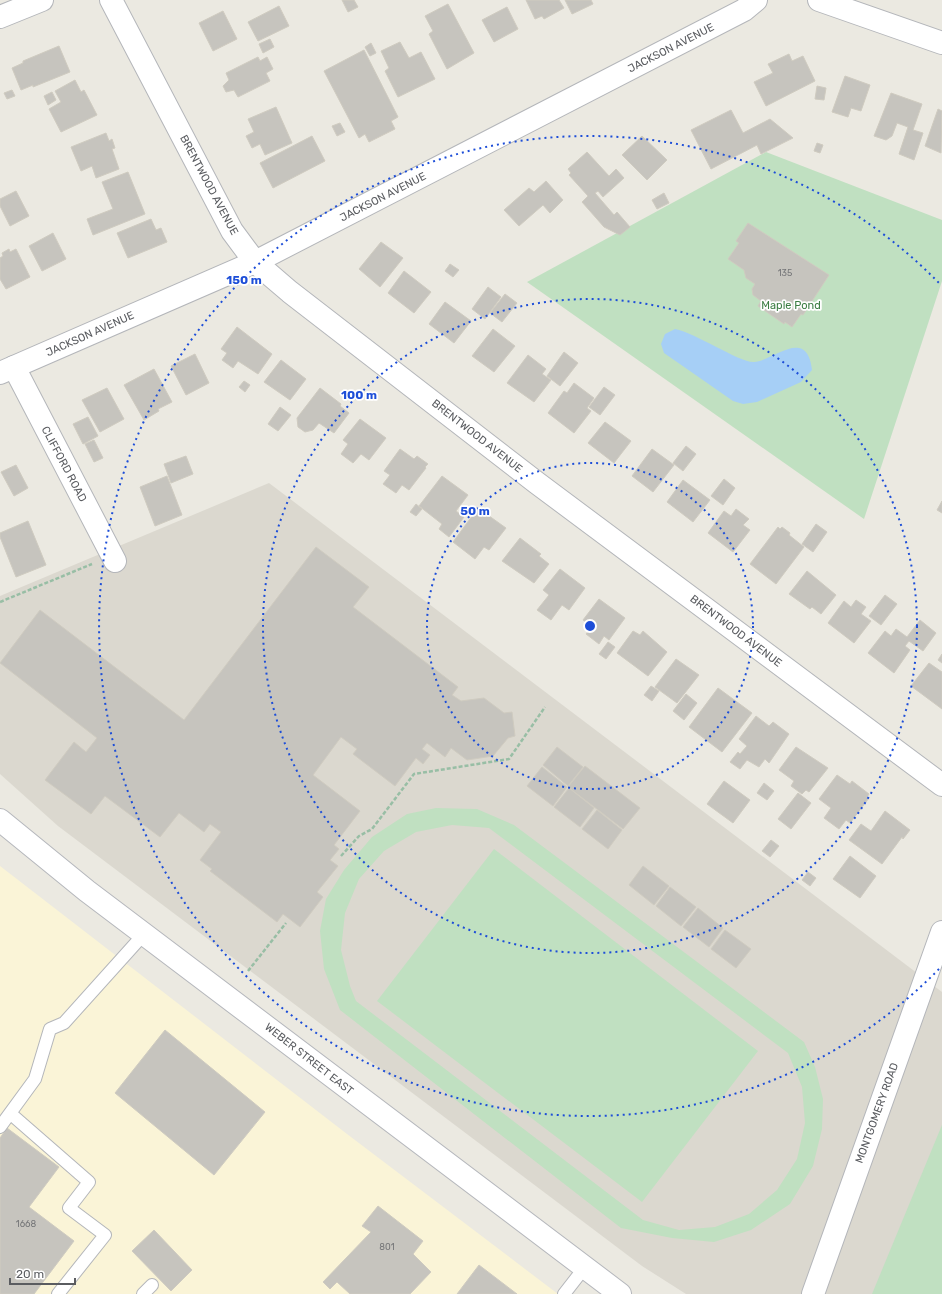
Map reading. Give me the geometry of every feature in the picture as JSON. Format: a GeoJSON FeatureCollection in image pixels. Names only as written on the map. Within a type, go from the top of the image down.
{"type":"FeatureCollection","features":[{"type":"Feature","properties":{"kind":"street"},"geometry":{"type":"LineString","coordinates":[[0,17],[42,0]]}},
{"type":"Feature","properties":{"kind":"street","name":"BRENTWOOD AVENUE"},"geometry":{"type":"LineString","coordinates":[[111,0],[232,231],[255,262],[290,292],[537,483],[942,785]]}},
{"type":"Feature","properties":{"kind":"street","name":"JACKSON AVENUE"},"geometry":{"type":"LineString","coordinates":[[7,370],[255,262],[744,10],[756,0]]}},
{"type":"Feature","properties":{"kind":"street"},"geometry":{"type":"LineString","coordinates":[[819,0],[942,42]]}},
{"type":"Feature","properties":{"kind":"street","name":"CLIFFORD ROAD"},"geometry":{"type":"LineString","coordinates":[[7,370],[115,561]]}},
{"type":"Feature","properties":{"kind":"street","name":"WEBER STREET EAST"},"geometry":{"type":"LineString","coordinates":[[0,820],[87,891],[620,1294]]}},
{"type":"Feature","properties":{"kind":"street","name":"MONTGOMERY ROAD"},"geometry":{"type":"LineString","coordinates":[[813,1294],[942,932]]}},
{"type":"Feature","properties":{"kind":"lane"},"geometry":{"type":"LineString","coordinates":[[0,1127],[35,1079],[50,1029],[64,1023],[144,934]]}},
{"type":"Feature","properties":{"kind":"lane"},"geometry":{"type":"LineString","coordinates":[[10,1114],[89,1182],[69,1208],[105,1235],[58,1294]]}},
{"type":"Feature","properties":{"kind":"lane"},"geometry":{"type":"LineString","coordinates":[[564,1294],[585,1267]]}},
{"type":"Feature","properties":{"kind":"lane"},"geometry":{"type":"LineString","coordinates":[[143,1294],[152,1285]]}},
{"type":"Feature","properties":{"kind":"path"},"geometry":{"type":"LineString","coordinates":[[0,602],[89,565],[115,561]]}},
{"type":"Feature","properties":{"kind":"path"},"geometry":{"type":"LineString","coordinates":[[341,856],[359,836],[372,829],[414,774],[509,759],[545,707]]}},
{"type":"Feature","properties":{"kind":"path"},"geometry":{"type":"LineString","coordinates":[[248,971],[286,922]]}},
{"type":"Feature","properties":{"kind":"shaded area"},"geometry":{"type":"Polygon","coordinates":[[[269,483],[942,992],[942,1294],[686,1294],[642,1266],[58,826],[0,774],[0,596],[269,483]]]}},
{"type":"Feature","properties":{"kind":"shaded area"},"geometry":{"type":"Polygon","coordinates":[[[0,866],[347,1134],[558,1294],[0,1294],[0,866]]]}},
{"type":"Feature","properties":{"kind":"green space","name":"Maple Pond"},"geometry":{"type":"Polygon","coordinates":[[[766,152],[942,220],[942,281],[864,519],[527,282],[766,152]]]}},
{"type":"Feature","properties":{"kind":"green space"},"geometry":{"type":"Polygon","coordinates":[[[436,808],[477,809],[514,825],[804,1042],[815,1067],[823,1099],[822,1129],[813,1166],[790,1204],[751,1230],[714,1242],[672,1238],[621,1228],[340,1010],[324,969],[320,931],[326,899],[344,870],[372,837],[407,814],[436,808]],[[452,825],[416,832],[384,851],[359,879],[345,913],[341,950],[350,986],[356,1001],[643,1220],[679,1230],[715,1227],[749,1214],[777,1190],[797,1159],[805,1123],[802,1087],[788,1053],[489,828],[452,825]]]}},
{"type":"Feature","properties":{"kind":"green space"},"geometry":{"type":"Polygon","coordinates":[[[494,849],[758,1051],[642,1202],[377,1001],[494,849]]]}},
{"type":"Feature","properties":{"kind":"green space"},"geometry":{"type":"Polygon","coordinates":[[[942,1125],[942,1294],[872,1294],[942,1125]]]}},
{"type":"Feature","properties":{"kind":"water"},"geometry":{"type":"Polygon","coordinates":[[[675,329],[694,336],[747,361],[754,362],[762,360],[788,349],[796,348],[804,350],[809,357],[812,370],[801,382],[757,402],[743,404],[733,401],[664,353],[661,344],[665,334],[675,329]]]}},
{"type":"Feature","properties":{"kind":"building"},"geometry":{"type":"Polygon","coordinates":[[[342,0],[354,0],[358,7],[348,12],[342,0]]]}},
{"type":"Feature","properties":{"kind":"building"},"geometry":{"type":"Polygon","coordinates":[[[526,0],[559,0],[564,8],[544,19],[542,16],[535,19],[526,0]]]}},
{"type":"Feature","properties":{"kind":"building"},"geometry":{"type":"Polygon","coordinates":[[[565,0],[591,0],[593,4],[572,14],[565,0]]]}},
{"type":"Feature","properties":{"kind":"building"},"geometry":{"type":"Polygon","coordinates":[[[448,4],[474,53],[447,69],[429,34],[433,31],[425,16],[448,4]]]}},
{"type":"Feature","properties":{"kind":"building"},"geometry":{"type":"Polygon","coordinates":[[[279,6],[289,26],[258,41],[248,22],[279,6]]]}},
{"type":"Feature","properties":{"kind":"building"},"geometry":{"type":"Polygon","coordinates":[[[507,7],[518,29],[494,42],[482,20],[507,7]]]}},
{"type":"Feature","properties":{"kind":"building"},"geometry":{"type":"Polygon","coordinates":[[[223,11],[237,39],[213,51],[199,23],[223,11]]]}},
{"type":"Feature","properties":{"kind":"building"},"geometry":{"type":"Polygon","coordinates":[[[270,39],[274,47],[263,53],[259,44],[270,39]]]}},
{"type":"Feature","properties":{"kind":"building"},"geometry":{"type":"Polygon","coordinates":[[[400,42],[409,58],[421,52],[435,79],[398,97],[385,71],[389,68],[381,51],[400,42]]]}},
{"type":"Feature","properties":{"kind":"building"},"geometry":{"type":"Polygon","coordinates":[[[371,43],[376,53],[370,56],[365,47],[371,43]]]}},
{"type":"Feature","properties":{"kind":"building"},"geometry":{"type":"Polygon","coordinates":[[[59,46],[70,72],[33,87],[33,85],[21,90],[12,68],[23,63],[23,61],[59,46]]]}},
{"type":"Feature","properties":{"kind":"building"},"geometry":{"type":"Polygon","coordinates":[[[364,50],[398,117],[391,121],[395,129],[369,142],[365,134],[359,138],[324,71],[364,50]]]}},
{"type":"Feature","properties":{"kind":"building"},"geometry":{"type":"Polygon","coordinates":[[[789,54],[792,61],[803,56],[815,81],[766,106],[754,82],[773,73],[768,64],[789,54]]]}},
{"type":"Feature","properties":{"kind":"building"},"geometry":{"type":"Polygon","coordinates":[[[258,57],[260,61],[267,57],[273,69],[266,73],[270,81],[238,97],[234,90],[226,92],[223,86],[229,80],[226,73],[258,57]]]}},
{"type":"Feature","properties":{"kind":"building"},"geometry":{"type":"Polygon","coordinates":[[[845,76],[870,85],[861,111],[851,108],[848,117],[832,112],[845,76]]]}},
{"type":"Feature","properties":{"kind":"building"},"geometry":{"type":"Polygon","coordinates":[[[75,80],[81,92],[84,90],[97,115],[61,132],[49,109],[61,102],[55,91],[75,80]]]}},
{"type":"Feature","properties":{"kind":"building"},"geometry":{"type":"Polygon","coordinates":[[[817,86],[826,88],[824,100],[815,99],[817,86]]]}},
{"type":"Feature","properties":{"kind":"building"},"geometry":{"type":"Polygon","coordinates":[[[12,90],[15,96],[7,99],[4,93],[12,90]]]}},
{"type":"Feature","properties":{"kind":"building"},"geometry":{"type":"Polygon","coordinates":[[[52,92],[56,100],[48,105],[44,96],[52,92]]]}},
{"type":"Feature","properties":{"kind":"building"},"geometry":{"type":"Polygon","coordinates":[[[891,93],[922,104],[913,130],[923,133],[914,160],[899,154],[908,127],[897,123],[892,136],[886,140],[874,136],[891,93]]]}},
{"type":"Feature","properties":{"kind":"building"},"geometry":{"type":"Polygon","coordinates":[[[276,107],[292,143],[265,155],[260,144],[252,148],[246,136],[254,132],[248,119],[276,107]]]}},
{"type":"Feature","properties":{"kind":"building"},"geometry":{"type":"Polygon","coordinates":[[[938,109],[942,111],[941,153],[925,146],[938,109]]]}},
{"type":"Feature","properties":{"kind":"building"},"geometry":{"type":"Polygon","coordinates":[[[731,110],[743,133],[770,119],[793,138],[761,154],[757,145],[711,169],[691,130],[731,110]]]}},
{"type":"Feature","properties":{"kind":"building"},"geometry":{"type":"Polygon","coordinates":[[[340,123],[345,132],[337,136],[332,126],[340,123]]]}},
{"type":"Feature","properties":{"kind":"building"},"geometry":{"type":"Polygon","coordinates":[[[106,133],[109,141],[112,139],[115,148],[112,149],[119,169],[96,178],[92,166],[81,171],[71,147],[106,133]]]}},
{"type":"Feature","properties":{"kind":"building"},"geometry":{"type":"Polygon","coordinates":[[[312,136],[325,161],[273,188],[260,163],[312,136]]]}},
{"type":"Feature","properties":{"kind":"building"},"geometry":{"type":"Polygon","coordinates":[[[642,136],[667,160],[647,180],[622,155],[642,136]]]}},
{"type":"Feature","properties":{"kind":"building"},"geometry":{"type":"Polygon","coordinates":[[[817,143],[823,145],[820,153],[814,151],[817,143]]]}},
{"type":"Feature","properties":{"kind":"building"},"geometry":{"type":"Polygon","coordinates":[[[587,152],[609,176],[616,169],[624,178],[603,197],[598,191],[595,193],[614,215],[617,212],[630,227],[620,235],[604,227],[582,202],[588,196],[569,175],[571,173],[568,169],[587,152]]]}},
{"type":"Feature","properties":{"kind":"building"},"geometry":{"type":"Polygon","coordinates":[[[128,172],[145,214],[93,235],[87,219],[113,209],[102,182],[128,172]]]}},
{"type":"Feature","properties":{"kind":"building"},"geometry":{"type":"Polygon","coordinates":[[[546,181],[563,200],[550,213],[543,205],[519,226],[504,210],[529,188],[534,192],[546,181]]]}},
{"type":"Feature","properties":{"kind":"building"},"geometry":{"type":"Polygon","coordinates":[[[16,191],[29,216],[10,226],[0,206],[0,199],[16,191]]]}},
{"type":"Feature","properties":{"kind":"building"},"geometry":{"type":"Polygon","coordinates":[[[664,193],[669,203],[657,209],[652,200],[664,193]]]}},
{"type":"Feature","properties":{"kind":"building"},"geometry":{"type":"Polygon","coordinates":[[[151,219],[156,230],[161,228],[167,242],[128,258],[117,233],[151,219]]]}},
{"type":"Feature","properties":{"kind":"building"},"geometry":{"type":"Polygon","coordinates":[[[748,223],[829,275],[803,315],[801,314],[792,327],[785,322],[784,324],[758,306],[761,301],[753,295],[752,289],[755,284],[746,278],[744,270],[728,259],[739,243],[736,241],[748,223]]]}},
{"type":"Feature","properties":{"kind":"building"},"geometry":{"type":"Polygon","coordinates":[[[53,233],[66,259],[42,271],[29,246],[53,233]]]}},
{"type":"Feature","properties":{"kind":"building"},"geometry":{"type":"Polygon","coordinates":[[[381,242],[403,258],[380,287],[359,269],[381,242]]]}},
{"type":"Feature","properties":{"kind":"building"},"geometry":{"type":"Polygon","coordinates":[[[9,249],[10,252],[16,249],[30,277],[6,289],[0,279],[0,258],[3,256],[2,253],[9,249]]]}},
{"type":"Feature","properties":{"kind":"building"},"geometry":{"type":"Polygon","coordinates":[[[450,264],[459,270],[453,277],[445,271],[450,264]]]}},
{"type":"Feature","properties":{"kind":"building"},"geometry":{"type":"Polygon","coordinates":[[[404,271],[431,292],[414,313],[388,293],[404,271]]]}},
{"type":"Feature","properties":{"kind":"building"},"geometry":{"type":"Polygon","coordinates":[[[488,287],[501,297],[485,319],[472,309],[488,287]]]}},
{"type":"Feature","properties":{"kind":"building"},"geometry":{"type":"Polygon","coordinates":[[[505,294],[517,303],[502,322],[490,313],[505,294]]]}},
{"type":"Feature","properties":{"kind":"building"},"geometry":{"type":"Polygon","coordinates":[[[445,302],[471,321],[454,343],[429,324],[445,302]]]}},
{"type":"Feature","properties":{"kind":"building"},"geometry":{"type":"Polygon","coordinates":[[[237,327],[272,354],[258,374],[238,361],[233,368],[222,360],[227,353],[221,349],[237,327]]]}},
{"type":"Feature","properties":{"kind":"building"},"geometry":{"type":"Polygon","coordinates":[[[493,329],[515,346],[494,372],[472,356],[493,329]]]}},
{"type":"Feature","properties":{"kind":"building"},"geometry":{"type":"Polygon","coordinates":[[[564,352],[578,363],[560,386],[547,376],[564,352]]]}},
{"type":"Feature","properties":{"kind":"building"},"geometry":{"type":"Polygon","coordinates":[[[195,354],[209,383],[186,395],[171,366],[195,354]]]}},
{"type":"Feature","properties":{"kind":"building"},"geometry":{"type":"Polygon","coordinates":[[[528,355],[546,369],[542,374],[551,380],[534,402],[507,383],[528,355]]]}},
{"type":"Feature","properties":{"kind":"building"},"geometry":{"type":"Polygon","coordinates":[[[281,360],[306,379],[290,400],[264,382],[281,360]]]}},
{"type":"Feature","properties":{"kind":"building"},"geometry":{"type":"Polygon","coordinates":[[[154,369],[172,402],[158,409],[159,411],[144,420],[124,385],[154,369]]]}},
{"type":"Feature","properties":{"kind":"building"},"geometry":{"type":"Polygon","coordinates":[[[244,381],[250,385],[245,392],[239,387],[244,381]]]}},
{"type":"Feature","properties":{"kind":"building"},"geometry":{"type":"Polygon","coordinates":[[[574,383],[594,398],[587,408],[591,411],[574,433],[548,413],[564,391],[567,393],[574,383]]]}},
{"type":"Feature","properties":{"kind":"building"},"geometry":{"type":"Polygon","coordinates":[[[604,387],[615,395],[600,415],[589,407],[604,387]]]}},
{"type":"Feature","properties":{"kind":"building"},"geometry":{"type":"Polygon","coordinates":[[[107,388],[124,419],[100,432],[82,400],[107,388]]]}},
{"type":"Feature","properties":{"kind":"building"},"geometry":{"type":"Polygon","coordinates":[[[320,388],[341,404],[340,406],[349,413],[334,433],[319,423],[313,430],[305,432],[298,427],[297,418],[320,388]]]}},
{"type":"Feature","properties":{"kind":"building"},"geometry":{"type":"Polygon","coordinates":[[[280,407],[291,415],[278,431],[268,424],[280,407]]]}},
{"type":"Feature","properties":{"kind":"building"},"geometry":{"type":"Polygon","coordinates":[[[88,417],[98,436],[83,444],[73,424],[88,417]]]}},
{"type":"Feature","properties":{"kind":"building"},"geometry":{"type":"Polygon","coordinates":[[[360,419],[386,438],[369,460],[361,454],[353,463],[341,454],[348,444],[343,440],[360,419]]]}},
{"type":"Feature","properties":{"kind":"building"},"geometry":{"type":"Polygon","coordinates":[[[605,422],[631,441],[614,463],[588,443],[605,422]]]}},
{"type":"Feature","properties":{"kind":"building"},"geometry":{"type":"Polygon","coordinates":[[[94,440],[103,458],[94,462],[85,444],[94,440]]]}},
{"type":"Feature","properties":{"kind":"building"},"geometry":{"type":"Polygon","coordinates":[[[686,446],[696,454],[683,471],[673,463],[686,446]]]}},
{"type":"Feature","properties":{"kind":"building"},"geometry":{"type":"Polygon","coordinates":[[[400,449],[414,459],[417,456],[428,464],[409,490],[402,485],[396,493],[383,484],[390,475],[384,471],[400,449]]]}},
{"type":"Feature","properties":{"kind":"building"},"geometry":{"type":"Polygon","coordinates":[[[652,449],[674,465],[653,492],[632,476],[652,449]]]}},
{"type":"Feature","properties":{"kind":"building"},"geometry":{"type":"Polygon","coordinates":[[[186,456],[193,474],[171,483],[164,464],[186,456]]]}},
{"type":"Feature","properties":{"kind":"building"},"geometry":{"type":"Polygon","coordinates":[[[16,465],[28,488],[14,496],[1,472],[16,465]]]}},
{"type":"Feature","properties":{"kind":"building"},"geometry":{"type":"Polygon","coordinates":[[[167,476],[182,515],[155,526],[140,487],[167,476]]]}},
{"type":"Feature","properties":{"kind":"building"},"geometry":{"type":"Polygon","coordinates":[[[442,476],[468,495],[456,511],[464,517],[449,537],[439,529],[442,524],[419,506],[442,476]]]}},
{"type":"Feature","properties":{"kind":"building"},"geometry":{"type":"Polygon","coordinates":[[[724,479],[735,488],[723,505],[711,496],[724,479]]]}},
{"type":"Feature","properties":{"kind":"building"},"geometry":{"type":"Polygon","coordinates":[[[683,480],[710,500],[693,522],[667,502],[683,480]]]}},
{"type":"Feature","properties":{"kind":"building"},"geometry":{"type":"Polygon","coordinates":[[[942,501],[942,513],[937,510],[942,501]]]}},
{"type":"Feature","properties":{"kind":"building"},"geometry":{"type":"Polygon","coordinates":[[[416,504],[422,509],[416,516],[410,512],[416,504]]]}},
{"type":"Feature","properties":{"kind":"building"},"geometry":{"type":"Polygon","coordinates":[[[478,508],[506,528],[489,550],[484,547],[475,559],[453,542],[478,508]]]}},
{"type":"Feature","properties":{"kind":"building"},"geometry":{"type":"Polygon","coordinates":[[[736,509],[749,519],[743,525],[750,530],[733,552],[708,533],[724,511],[731,516],[736,509]]]}},
{"type":"Feature","properties":{"kind":"building"},"geometry":{"type":"Polygon","coordinates":[[[28,521],[46,565],[16,577],[0,537],[0,533],[28,521]]]}},
{"type":"Feature","properties":{"kind":"building"},"geometry":{"type":"Polygon","coordinates":[[[816,524],[827,532],[813,552],[802,544],[816,524]]]}},
{"type":"Feature","properties":{"kind":"building"},"geometry":{"type":"Polygon","coordinates":[[[778,527],[780,529],[782,527],[790,533],[789,535],[804,547],[776,584],[750,564],[778,527]]]}},
{"type":"Feature","properties":{"kind":"building"},"geometry":{"type":"Polygon","coordinates":[[[520,538],[541,554],[539,556],[549,564],[534,583],[502,561],[520,538]]]}},
{"type":"Feature","properties":{"kind":"building"},"geometry":{"type":"Polygon","coordinates":[[[316,547],[369,587],[353,607],[458,687],[452,695],[461,701],[484,698],[504,713],[512,712],[515,736],[508,738],[493,756],[467,760],[451,748],[445,757],[427,743],[422,749],[430,755],[423,764],[416,758],[395,786],[353,754],[357,749],[341,737],[313,775],[360,811],[334,845],[339,849],[330,860],[338,866],[317,892],[323,897],[300,927],[283,914],[277,922],[210,871],[212,869],[200,860],[221,832],[210,824],[204,832],[179,813],[160,837],[105,796],[91,814],[45,780],[74,742],[86,752],[97,738],[0,663],[40,610],[184,720],[316,547]]]}},
{"type":"Feature","properties":{"kind":"building"},"geometry":{"type":"Polygon","coordinates":[[[560,569],[585,588],[569,610],[562,605],[551,620],[537,610],[549,595],[543,590],[560,569]]]}},
{"type":"Feature","properties":{"kind":"building"},"geometry":{"type":"Polygon","coordinates":[[[807,571],[836,595],[821,614],[812,607],[810,609],[789,594],[807,571]]]}},
{"type":"Feature","properties":{"kind":"building"},"geometry":{"type":"Polygon","coordinates":[[[885,595],[897,604],[881,625],[869,616],[885,595]]]}},
{"type":"Feature","properties":{"kind":"building"},"geometry":{"type":"Polygon","coordinates":[[[599,599],[625,618],[609,640],[604,636],[599,644],[586,634],[592,627],[583,620],[599,599]]]}},
{"type":"Feature","properties":{"kind":"building"},"geometry":{"type":"Polygon","coordinates":[[[856,600],[866,607],[861,614],[871,621],[854,643],[828,623],[844,601],[851,607],[856,600]]]}},
{"type":"Feature","properties":{"kind":"building"},"geometry":{"type":"Polygon","coordinates":[[[920,620],[936,633],[923,651],[909,641],[905,646],[910,650],[894,673],[868,653],[885,631],[891,636],[896,629],[907,637],[920,620]]]}},
{"type":"Feature","properties":{"kind":"building"},"geometry":{"type":"Polygon","coordinates":[[[633,631],[640,635],[643,631],[667,652],[648,676],[617,653],[633,631]]]}},
{"type":"Feature","properties":{"kind":"building"},"geometry":{"type":"Polygon","coordinates":[[[608,642],[615,647],[606,659],[599,654],[608,642]]]}},
{"type":"Feature","properties":{"kind":"building"},"geometry":{"type":"Polygon","coordinates":[[[942,654],[942,663],[938,660],[942,654]]]}},
{"type":"Feature","properties":{"kind":"building"},"geometry":{"type":"Polygon","coordinates":[[[676,659],[699,675],[677,703],[655,687],[676,659]]]}},
{"type":"Feature","properties":{"kind":"building"},"geometry":{"type":"Polygon","coordinates":[[[929,663],[942,672],[942,709],[911,686],[929,663]]]}},
{"type":"Feature","properties":{"kind":"building"},"geometry":{"type":"Polygon","coordinates":[[[651,686],[659,691],[652,701],[644,695],[651,686]]]}},
{"type":"Feature","properties":{"kind":"building"},"geometry":{"type":"Polygon","coordinates":[[[718,688],[752,713],[722,752],[689,727],[718,688]]]}},
{"type":"Feature","properties":{"kind":"building"},"geometry":{"type":"Polygon","coordinates":[[[686,694],[697,703],[684,720],[673,711],[686,694]]]}},
{"type":"Feature","properties":{"kind":"building"},"geometry":{"type":"Polygon","coordinates":[[[756,716],[769,726],[773,722],[789,734],[769,763],[765,759],[759,767],[747,760],[740,769],[730,762],[738,752],[740,754],[747,746],[739,739],[756,716]]]}},
{"type":"Feature","properties":{"kind":"building"},"geometry":{"type":"Polygon","coordinates":[[[557,747],[583,767],[568,786],[543,765],[557,747]]]}},
{"type":"Feature","properties":{"kind":"building"},"geometry":{"type":"Polygon","coordinates":[[[796,747],[828,768],[809,792],[806,790],[802,794],[791,786],[794,781],[779,770],[796,747]]]}},
{"type":"Feature","properties":{"kind":"building"},"geometry":{"type":"Polygon","coordinates":[[[585,766],[640,808],[623,829],[568,787],[585,766]]]}},
{"type":"Feature","properties":{"kind":"building"},"geometry":{"type":"Polygon","coordinates":[[[542,767],[567,787],[553,806],[527,786],[542,767]]]}},
{"type":"Feature","properties":{"kind":"building"},"geometry":{"type":"Polygon","coordinates":[[[837,775],[850,784],[852,781],[869,794],[867,797],[869,798],[850,823],[846,820],[839,829],[824,818],[831,808],[819,799],[837,775]]]}},
{"type":"Feature","properties":{"kind":"building"},"geometry":{"type":"Polygon","coordinates":[[[724,781],[750,800],[733,823],[707,804],[724,781]]]}},
{"type":"Feature","properties":{"kind":"building"},"geometry":{"type":"Polygon","coordinates":[[[764,783],[774,791],[767,800],[757,793],[764,783]]]}},
{"type":"Feature","properties":{"kind":"building"},"geometry":{"type":"Polygon","coordinates":[[[569,788],[594,808],[580,827],[554,807],[569,788]]]}},
{"type":"Feature","properties":{"kind":"building"},"geometry":{"type":"Polygon","coordinates":[[[798,793],[811,803],[791,829],[778,819],[798,793]]]}},
{"type":"Feature","properties":{"kind":"building"},"geometry":{"type":"Polygon","coordinates":[[[597,810],[622,830],[608,849],[582,829],[597,810]]]}},
{"type":"Feature","properties":{"kind":"building"},"geometry":{"type":"Polygon","coordinates":[[[885,811],[910,830],[903,839],[902,837],[882,864],[849,840],[861,824],[871,831],[885,811]]]}},
{"type":"Feature","properties":{"kind":"building"},"geometry":{"type":"Polygon","coordinates":[[[771,840],[779,846],[770,857],[762,851],[771,840]]]}},
{"type":"Feature","properties":{"kind":"building"},"geometry":{"type":"Polygon","coordinates":[[[850,856],[876,876],[860,898],[833,879],[850,856]]]}},
{"type":"Feature","properties":{"kind":"building"},"geometry":{"type":"Polygon","coordinates":[[[643,866],[669,886],[654,905],[629,885],[643,866]]]}},
{"type":"Feature","properties":{"kind":"building"},"geometry":{"type":"Polygon","coordinates":[[[808,872],[816,878],[810,886],[802,880],[808,872]]]}},
{"type":"Feature","properties":{"kind":"building"},"geometry":{"type":"Polygon","coordinates":[[[670,887],[696,907],[681,926],[656,906],[670,887]]]}},
{"type":"Feature","properties":{"kind":"building"},"geometry":{"type":"Polygon","coordinates":[[[698,908],[723,928],[709,947],[683,927],[698,908]]]}},
{"type":"Feature","properties":{"kind":"building"},"geometry":{"type":"Polygon","coordinates":[[[725,930],[751,949],[736,968],[711,949],[725,930]]]}},
{"type":"Feature","properties":{"kind":"building"},"geometry":{"type":"Polygon","coordinates":[[[165,1030],[265,1112],[214,1175],[115,1093],[165,1030]]]}},
{"type":"Feature","properties":{"kind":"building"},"geometry":{"type":"Polygon","coordinates":[[[7,1128],[59,1167],[29,1207],[74,1241],[34,1294],[0,1294],[0,1138],[7,1128]]]}},
{"type":"Feature","properties":{"kind":"building"},"geometry":{"type":"Polygon","coordinates":[[[378,1206],[423,1241],[413,1254],[431,1272],[410,1294],[350,1294],[337,1282],[330,1289],[323,1282],[371,1232],[362,1226],[378,1206]]]}},
{"type":"Feature","properties":{"kind":"building"},"geometry":{"type":"Polygon","coordinates":[[[154,1230],[192,1270],[171,1291],[132,1251],[154,1230]]]}},
{"type":"Feature","properties":{"kind":"building"},"geometry":{"type":"Polygon","coordinates":[[[479,1265],[517,1294],[457,1294],[479,1265]]]}}]}
